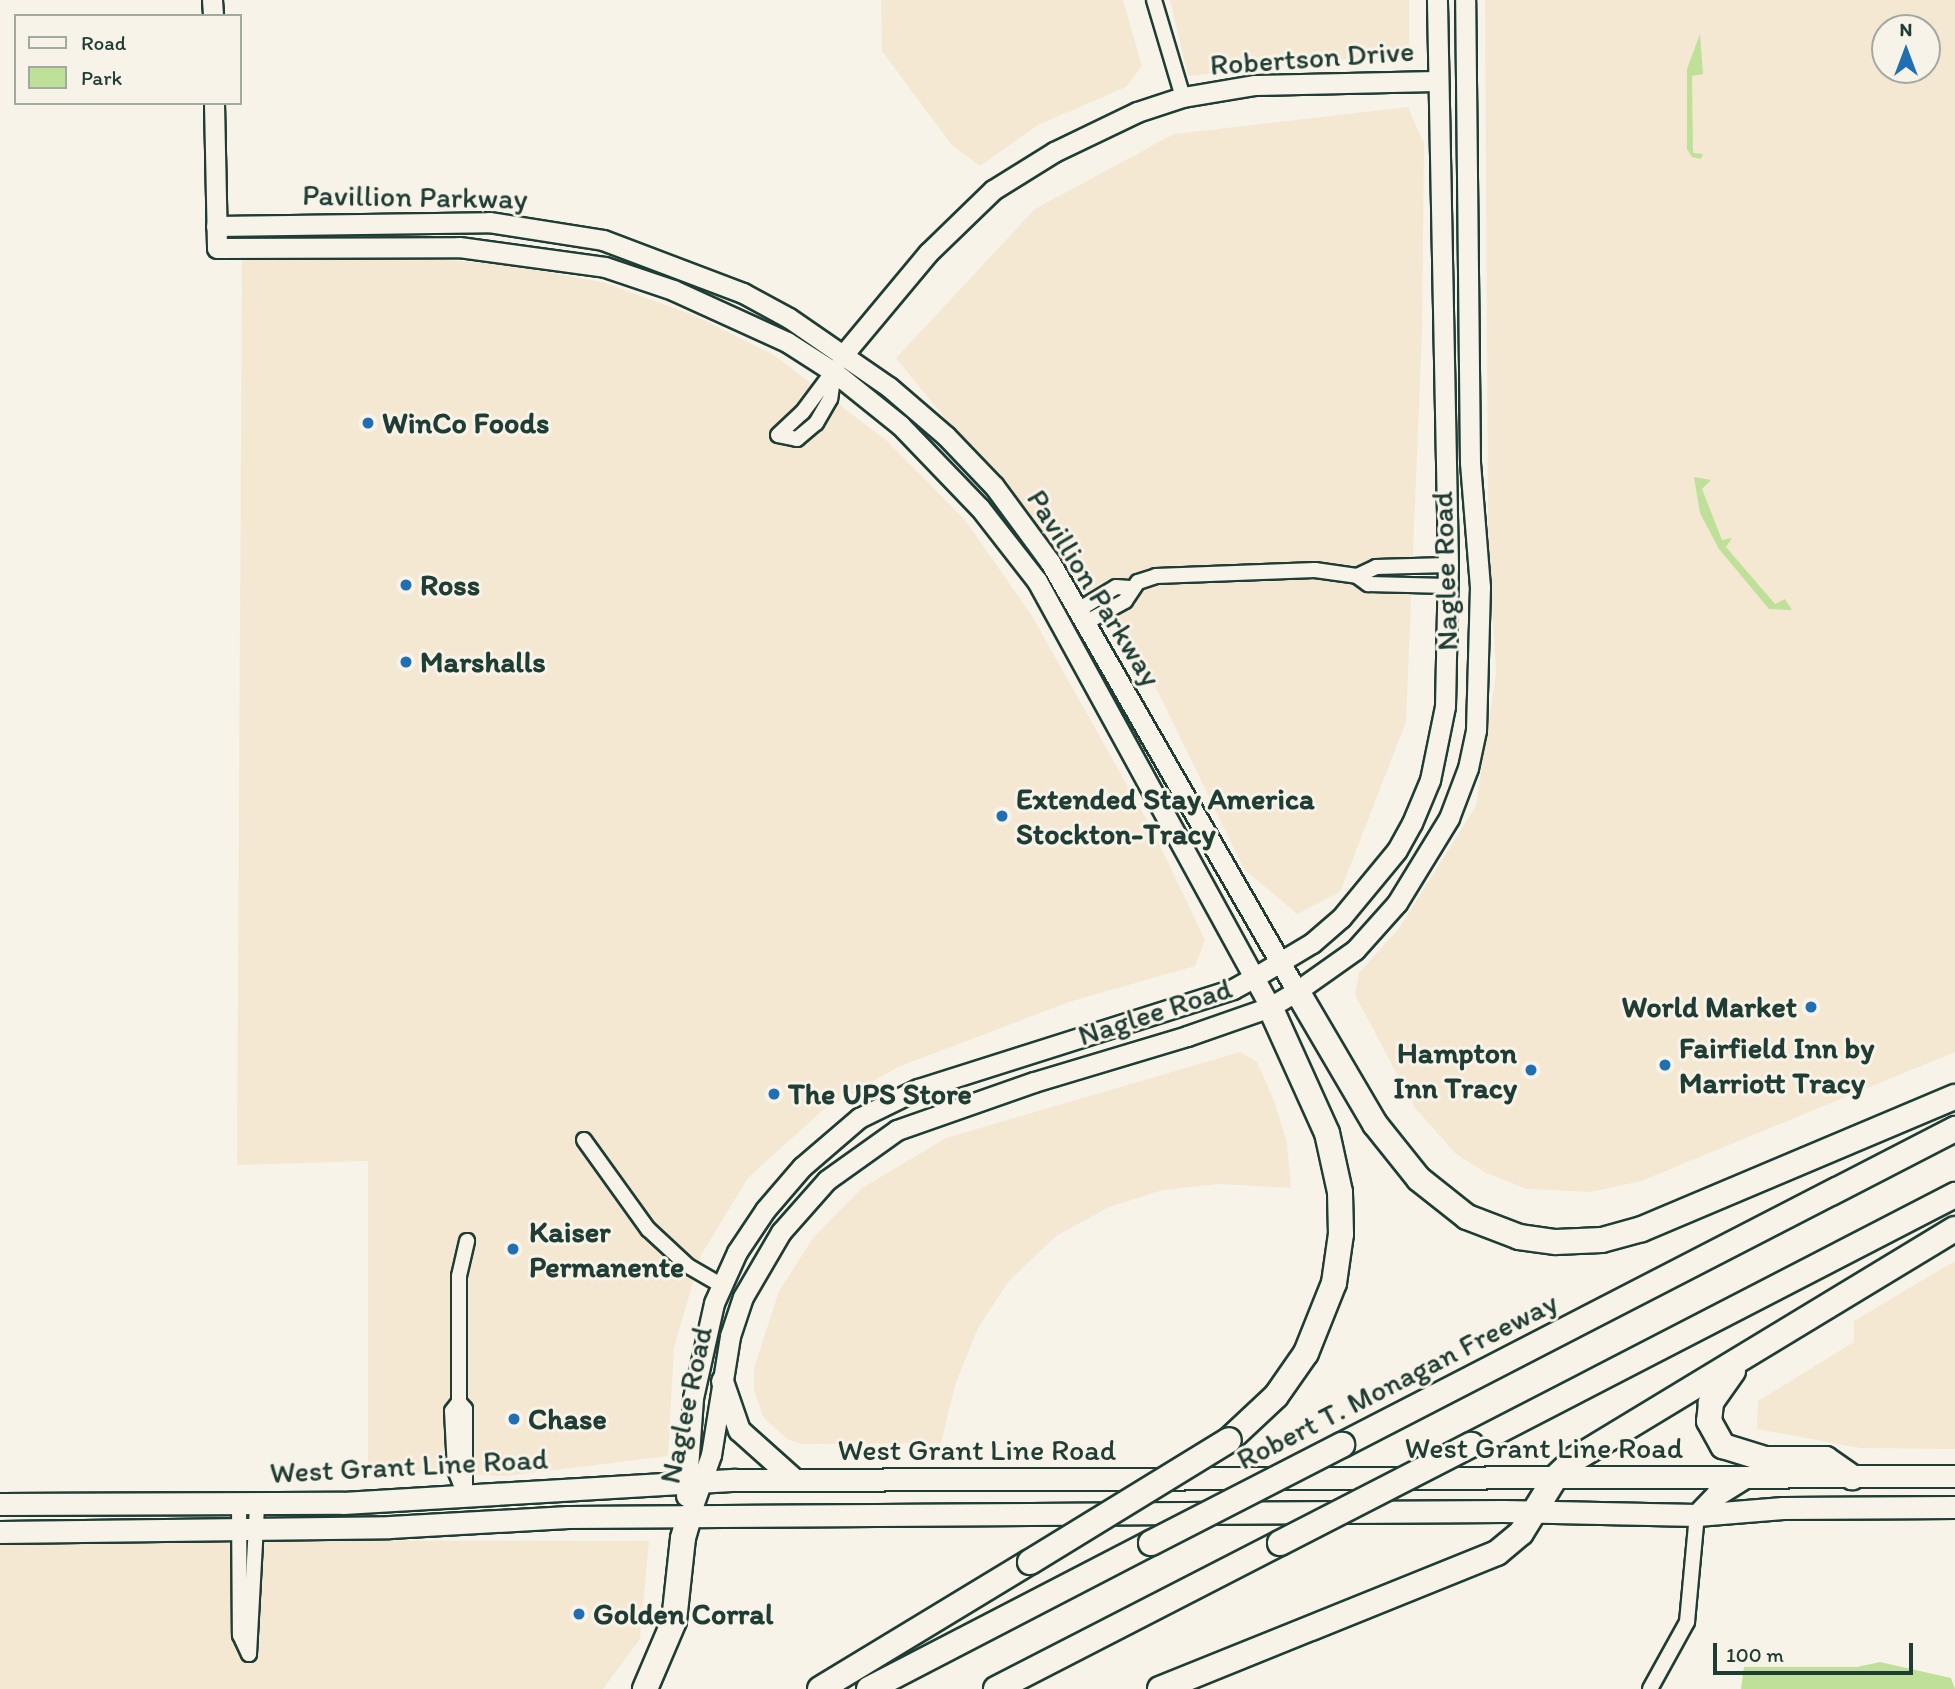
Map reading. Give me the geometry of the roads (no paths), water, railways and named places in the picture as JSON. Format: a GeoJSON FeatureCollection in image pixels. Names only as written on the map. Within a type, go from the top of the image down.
{"type":"FeatureCollection","features":[{"type":"Feature","properties":{"kind":"highway"},"geometry":{"type":"LineString","coordinates":[[1297,991],[1396,1154],[1442,1200],[1489,1228],[1519,1237],[1556,1242],[1601,1240],[1642,1229],[1955,1097]]}},
{"type":"Feature","properties":{"kind":"highway"},"geometry":{"type":"LineString","coordinates":[[820,1689],[1229,1440],[1276,1396],[1306,1353],[1334,1283],[1341,1234],[1340,1192],[1327,1133],[1270,1006]]}},
{"type":"Feature","properties":{"kind":"highway","name":"Robert T. Monagan Freeway"},"geometry":{"type":"LineString","coordinates":[[869,1689],[1955,1129]]}},
{"type":"Feature","properties":{"kind":"highway"},"geometry":{"type":"LineString","coordinates":[[996,1689],[1955,1195]]}},
{"type":"Feature","properties":{"kind":"highway"},"geometry":{"type":"LineString","coordinates":[[1160,1689],[1483,1560],[1515,1539],[1555,1478],[1575,1459],[1741,1361],[1955,1229]]}},
{"type":"Feature","properties":{"kind":"highway"},"geometry":{"type":"LineString","coordinates":[[1741,1361],[1711,1403],[1709,1421],[1723,1446],[1765,1459],[1826,1459],[1852,1477]]}},
{"type":"Feature","properties":{"kind":"highway"},"geometry":{"type":"LineString","coordinates":[[645,1689],[674,1621],[683,1538],[690,1517]]}},
{"type":"Feature","properties":{"kind":"main road","name":"Naglee Road"},"geometry":{"type":"LineString","coordinates":[[690,1517],[702,1340],[722,1286],[765,1210],[802,1167],[859,1118],[918,1089],[1233,989],[1255,977],[1341,918],[1396,850],[1412,823],[1441,741],[1448,586],[1437,0]]}},
{"type":"Feature","properties":{"kind":"main road","name":"Naglee Road"},"geometry":{"type":"LineString","coordinates":[[694,1482],[722,1381],[730,1336],[743,1297],[781,1232],[827,1180],[874,1144],[951,1109],[1270,1006],[1297,991],[1355,950],[1404,893],[1449,818],[1468,768],[1476,730],[1479,573],[1470,463],[1465,0]]}},
{"type":"Feature","properties":{"kind":"main road","name":"Robertson Drive"},"geometry":{"type":"LineString","coordinates":[[839,364],[928,253],[993,190],[1054,152],[1137,112],[1184,97],[1255,85],[1437,80]]}},
{"type":"Feature","properties":{"kind":"main road","name":"Pavillion Parkway"},"geometry":{"type":"LineString","coordinates":[[214,105],[217,248],[459,247],[605,267],[732,314],[839,364],[980,508],[1031,572],[1270,1006]]}},
{"type":"Feature","properties":{"kind":"main road","name":"Pavillion Parkway"},"geometry":{"type":"LineString","coordinates":[[216,226],[489,222],[603,240],[743,293],[839,364],[936,428],[994,486],[1050,562],[1297,991]]}},
{"type":"Feature","properties":{"kind":"main road"},"geometry":{"type":"LineString","coordinates":[[722,1381],[739,1430],[795,1480]]}},
{"type":"Feature","properties":{"kind":"main road"},"geometry":{"type":"LineString","coordinates":[[1697,1515],[1716,1494],[1747,1476]]}},
{"type":"Feature","properties":{"kind":"main road","name":"West Grant Line Road"},"geometry":{"type":"LineString","coordinates":[[0,1504],[248,1504],[694,1482],[795,1480],[1955,1476]]}},
{"type":"Feature","properties":{"kind":"main road","name":"West Grant Line Road"},"geometry":{"type":"LineString","coordinates":[[0,1532],[248,1530],[568,1517],[1533,1513],[1697,1515],[1783,1508],[1955,1507]]}},
{"type":"Feature","properties":{"kind":"street"},"geometry":{"type":"LineString","coordinates":[[1154,0],[1184,97]]}},
{"type":"Feature","properties":{"kind":"street","name":"Robertson Drive"},"geometry":{"type":"LineString","coordinates":[[839,364],[830,399],[816,423],[797,439],[778,435],[802,413],[839,364]]}},
{"type":"Feature","properties":{"kind":"street"},"geometry":{"type":"LineString","coordinates":[[1357,576],[1376,567],[1448,565]]}},
{"type":"Feature","properties":{"kind":"street"},"geometry":{"type":"LineString","coordinates":[[1081,617],[1125,601],[1130,588],[1156,576],[1315,570],[1357,576],[1368,584],[1448,586]]}},
{"type":"Feature","properties":{"kind":"street"},"geometry":{"type":"LineString","coordinates":[[584,1140],[648,1229],[688,1266],[722,1286]]}},
{"type":"Feature","properties":{"kind":"street"},"geometry":{"type":"LineString","coordinates":[[465,1495],[455,1470],[452,1411],[459,1402],[459,1276],[467,1241]]}},
{"type":"Feature","properties":{"kind":"street"},"geometry":{"type":"LineString","coordinates":[[248,1504],[249,1654],[240,1635],[248,1530]]}},
{"type":"Feature","properties":{"kind":"street"},"geometry":{"type":"LineString","coordinates":[[1650,1689],[1687,1622],[1697,1515]]}},
{"type":"Feature","properties":{"kind":"place","name":"WinCo Foods"},"geometry":{"type":"Point","coordinates":[368,423]}},
{"type":"Feature","properties":{"kind":"place","name":"Ross"},"geometry":{"type":"Point","coordinates":[406,585]}},
{"type":"Feature","properties":{"kind":"place","name":"Marshalls"},"geometry":{"type":"Point","coordinates":[406,662]}},
{"type":"Feature","properties":{"kind":"place","name":"Extended Stay America Stockton-Tracy"},"geometry":{"type":"Point","coordinates":[1002,816]}},
{"type":"Feature","properties":{"kind":"place","name":"World Market"},"geometry":{"type":"Point","coordinates":[1811,1007]}},
{"type":"Feature","properties":{"kind":"place","name":"Fairfield Inn by Marriott Tracy"},"geometry":{"type":"Point","coordinates":[1665,1065]}},
{"type":"Feature","properties":{"kind":"place","name":"Hampton Inn Tracy"},"geometry":{"type":"Point","coordinates":[1531,1070]}},
{"type":"Feature","properties":{"kind":"place","name":"The UPS Store"},"geometry":{"type":"Point","coordinates":[774,1094]}},
{"type":"Feature","properties":{"kind":"place","name":"Kaiser Permanente"},"geometry":{"type":"Point","coordinates":[513,1249]}},
{"type":"Feature","properties":{"kind":"place","name":"Chase"},"geometry":{"type":"Point","coordinates":[514,1419]}},
{"type":"Feature","properties":{"kind":"place","name":"Golden Corral"},"geometry":{"type":"Point","coordinates":[579,1614]}}]}
